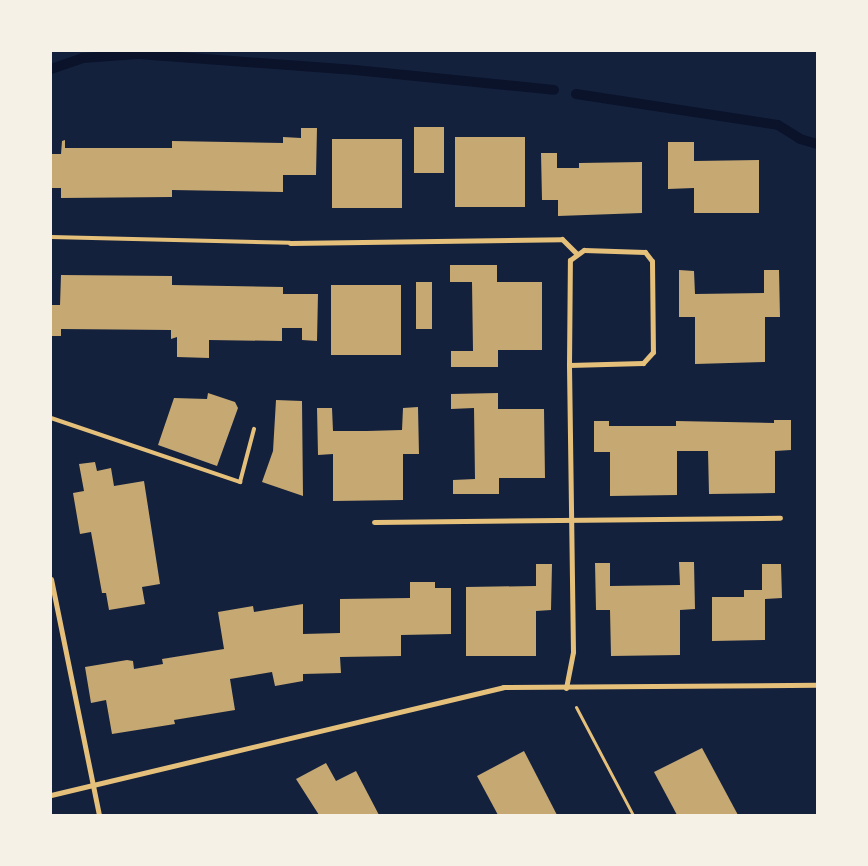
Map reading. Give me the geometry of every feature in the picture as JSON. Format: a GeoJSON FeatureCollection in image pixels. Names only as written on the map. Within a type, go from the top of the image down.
{"type":"FeatureCollection","features":[{"type":"Feature","properties":{"kind":"street"},"geometry":{"type":"LineString","coordinates":[[290,243],[562,239],[576,253]]}},
{"type":"Feature","properties":{"kind":"street"},"geometry":{"type":"LineString","coordinates":[[566,688],[573,652],[569,365],[570,260],[576,253],[584,250],[645,252],[650,257],[653,352],[643,363],[569,365]]}},
{"type":"Feature","properties":{"kind":"street"},"geometry":{"type":"LineString","coordinates":[[374,522],[572,522],[780,518]]}},
{"type":"Feature","properties":{"kind":"street"},"geometry":{"type":"LineString","coordinates":[[51,579],[99,815]]}},
{"type":"Feature","properties":{"kind":"street"},"geometry":{"type":"LineString","coordinates":[[51,795],[503,687],[817,685]]}},
{"type":"Feature","properties":{"kind":"lane"},"geometry":{"type":"LineString","coordinates":[[51,237],[290,243]]}},
{"type":"Feature","properties":{"kind":"lane"},"geometry":{"type":"LineString","coordinates":[[51,418],[240,482],[254,429]]}},
{"type":"Feature","properties":{"kind":"path"},"geometry":{"type":"LineString","coordinates":[[566,688],[633,815]]}},
{"type":"Feature","properties":{"kind":"building"},"geometry":{"type":"Polygon","coordinates":[[[414,127],[444,127],[444,173],[414,173],[414,127]]]}},
{"type":"Feature","properties":{"kind":"building"},"geometry":{"type":"Polygon","coordinates":[[[301,128],[317,128],[316,175],[283,175],[283,192],[172,190],[172,197],[61,198],[61,188],[51,188],[51,154],[61,154],[62,141],[65,140],[65,148],[172,148],[172,141],[283,143],[283,137],[301,138],[301,128]]]}},
{"type":"Feature","properties":{"kind":"building"},"geometry":{"type":"Polygon","coordinates":[[[455,137],[525,137],[525,207],[455,207],[455,137]]]}},
{"type":"Feature","properties":{"kind":"building"},"geometry":{"type":"Polygon","coordinates":[[[332,139],[402,139],[402,208],[332,208],[332,139]]]}},
{"type":"Feature","properties":{"kind":"building"},"geometry":{"type":"Polygon","coordinates":[[[668,142],[694,142],[694,161],[759,160],[759,213],[694,213],[694,188],[668,189],[668,142]]]}},
{"type":"Feature","properties":{"kind":"building"},"geometry":{"type":"Polygon","coordinates":[[[541,153],[557,153],[557,168],[579,168],[579,163],[642,162],[642,213],[558,216],[558,200],[542,200],[541,153]]]}},
{"type":"Feature","properties":{"kind":"building"},"geometry":{"type":"Polygon","coordinates":[[[450,265],[497,265],[497,282],[542,282],[542,350],[498,350],[498,367],[451,367],[451,351],[473,351],[472,282],[450,282],[450,265]]]}},
{"type":"Feature","properties":{"kind":"building"},"geometry":{"type":"Polygon","coordinates":[[[679,270],[694,271],[695,294],[764,293],[764,270],[779,270],[780,317],[765,317],[765,362],[695,364],[695,317],[679,317],[679,270]]]}},
{"type":"Feature","properties":{"kind":"building"},"geometry":{"type":"Polygon","coordinates":[[[61,275],[172,276],[172,285],[283,287],[283,294],[318,294],[317,341],[302,340],[302,328],[282,328],[282,341],[209,340],[209,358],[177,357],[177,337],[171,339],[171,330],[61,329],[61,336],[51,336],[51,305],[60,305],[61,275]]]}},
{"type":"Feature","properties":{"kind":"building"},"geometry":{"type":"Polygon","coordinates":[[[416,282],[432,282],[432,329],[416,329],[416,282]]]}},
{"type":"Feature","properties":{"kind":"building"},"geometry":{"type":"Polygon","coordinates":[[[331,285],[401,285],[401,355],[331,355],[331,285]]]}},
{"type":"Feature","properties":{"kind":"building"},"geometry":{"type":"Polygon","coordinates":[[[208,393],[235,402],[238,408],[217,466],[158,445],[174,398],[207,399],[208,393]]]}},
{"type":"Feature","properties":{"kind":"building"},"geometry":{"type":"Polygon","coordinates":[[[498,393],[498,409],[544,409],[545,478],[499,478],[499,494],[453,494],[453,480],[475,479],[474,408],[451,409],[451,394],[498,393]]]}},
{"type":"Feature","properties":{"kind":"building"},"geometry":{"type":"Polygon","coordinates":[[[276,400],[302,401],[303,496],[262,482],[273,451],[276,400]]]}},
{"type":"Feature","properties":{"kind":"building"},"geometry":{"type":"Polygon","coordinates":[[[418,407],[419,454],[403,454],[403,500],[333,501],[333,454],[318,455],[317,408],[332,408],[333,431],[367,431],[402,430],[403,408],[418,407]]]}},
{"type":"Feature","properties":{"kind":"building"},"geometry":{"type":"Polygon","coordinates":[[[774,420],[791,420],[791,450],[775,451],[775,493],[709,494],[708,451],[677,451],[677,495],[610,496],[610,452],[594,452],[594,421],[609,421],[609,426],[676,426],[676,421],[774,423],[774,420]]]}},
{"type":"Feature","properties":{"kind":"building"},"geometry":{"type":"Polygon","coordinates":[[[95,462],[97,471],[111,468],[114,486],[144,481],[160,584],[142,587],[145,604],[109,610],[106,593],[102,593],[91,532],[80,534],[73,493],[84,491],[79,464],[95,462]]]}},
{"type":"Feature","properties":{"kind":"building"},"geometry":{"type":"Polygon","coordinates":[[[679,562],[694,562],[695,609],[680,610],[680,655],[611,656],[610,610],[596,610],[595,563],[610,563],[610,586],[680,585],[679,562]]]}},
{"type":"Feature","properties":{"kind":"building"},"geometry":{"type":"Polygon","coordinates":[[[536,564],[552,564],[551,610],[536,611],[536,656],[466,656],[466,587],[536,586],[536,564]]]}},
{"type":"Feature","properties":{"kind":"building"},"geometry":{"type":"Polygon","coordinates":[[[762,564],[781,564],[782,598],[765,599],[765,640],[712,641],[712,597],[744,597],[744,590],[762,590],[762,564]]]}},
{"type":"Feature","properties":{"kind":"building"},"geometry":{"type":"Polygon","coordinates":[[[410,582],[435,582],[435,588],[451,588],[451,634],[401,635],[401,656],[340,657],[341,673],[303,674],[303,681],[275,686],[272,672],[230,679],[235,710],[174,720],[175,724],[112,734],[106,700],[91,703],[85,667],[127,660],[133,661],[134,669],[163,664],[162,659],[224,649],[218,612],[253,606],[254,612],[303,604],[303,634],[340,633],[340,599],[410,598],[410,582]]]}},
{"type":"Feature","properties":{"kind":"building"},"geometry":{"type":"Polygon","coordinates":[[[702,748],[738,815],[677,815],[654,772],[702,748]]]}},
{"type":"Feature","properties":{"kind":"building"},"geometry":{"type":"Polygon","coordinates":[[[524,751],[557,815],[498,815],[477,776],[524,751]]]}},
{"type":"Feature","properties":{"kind":"building"},"geometry":{"type":"Polygon","coordinates":[[[326,763],[336,781],[356,771],[379,815],[319,815],[296,779],[326,763]]]}},
{"type":"Feature","properties":{"kind":"waterway"},"geometry":{"type":"LineString","coordinates":[[51,69],[83,58],[138,54],[355,70],[554,90]]}},
{"type":"Feature","properties":{"kind":"waterway"},"geometry":{"type":"LineString","coordinates":[[576,94],[778,125],[800,139],[817,144]]}}]}
